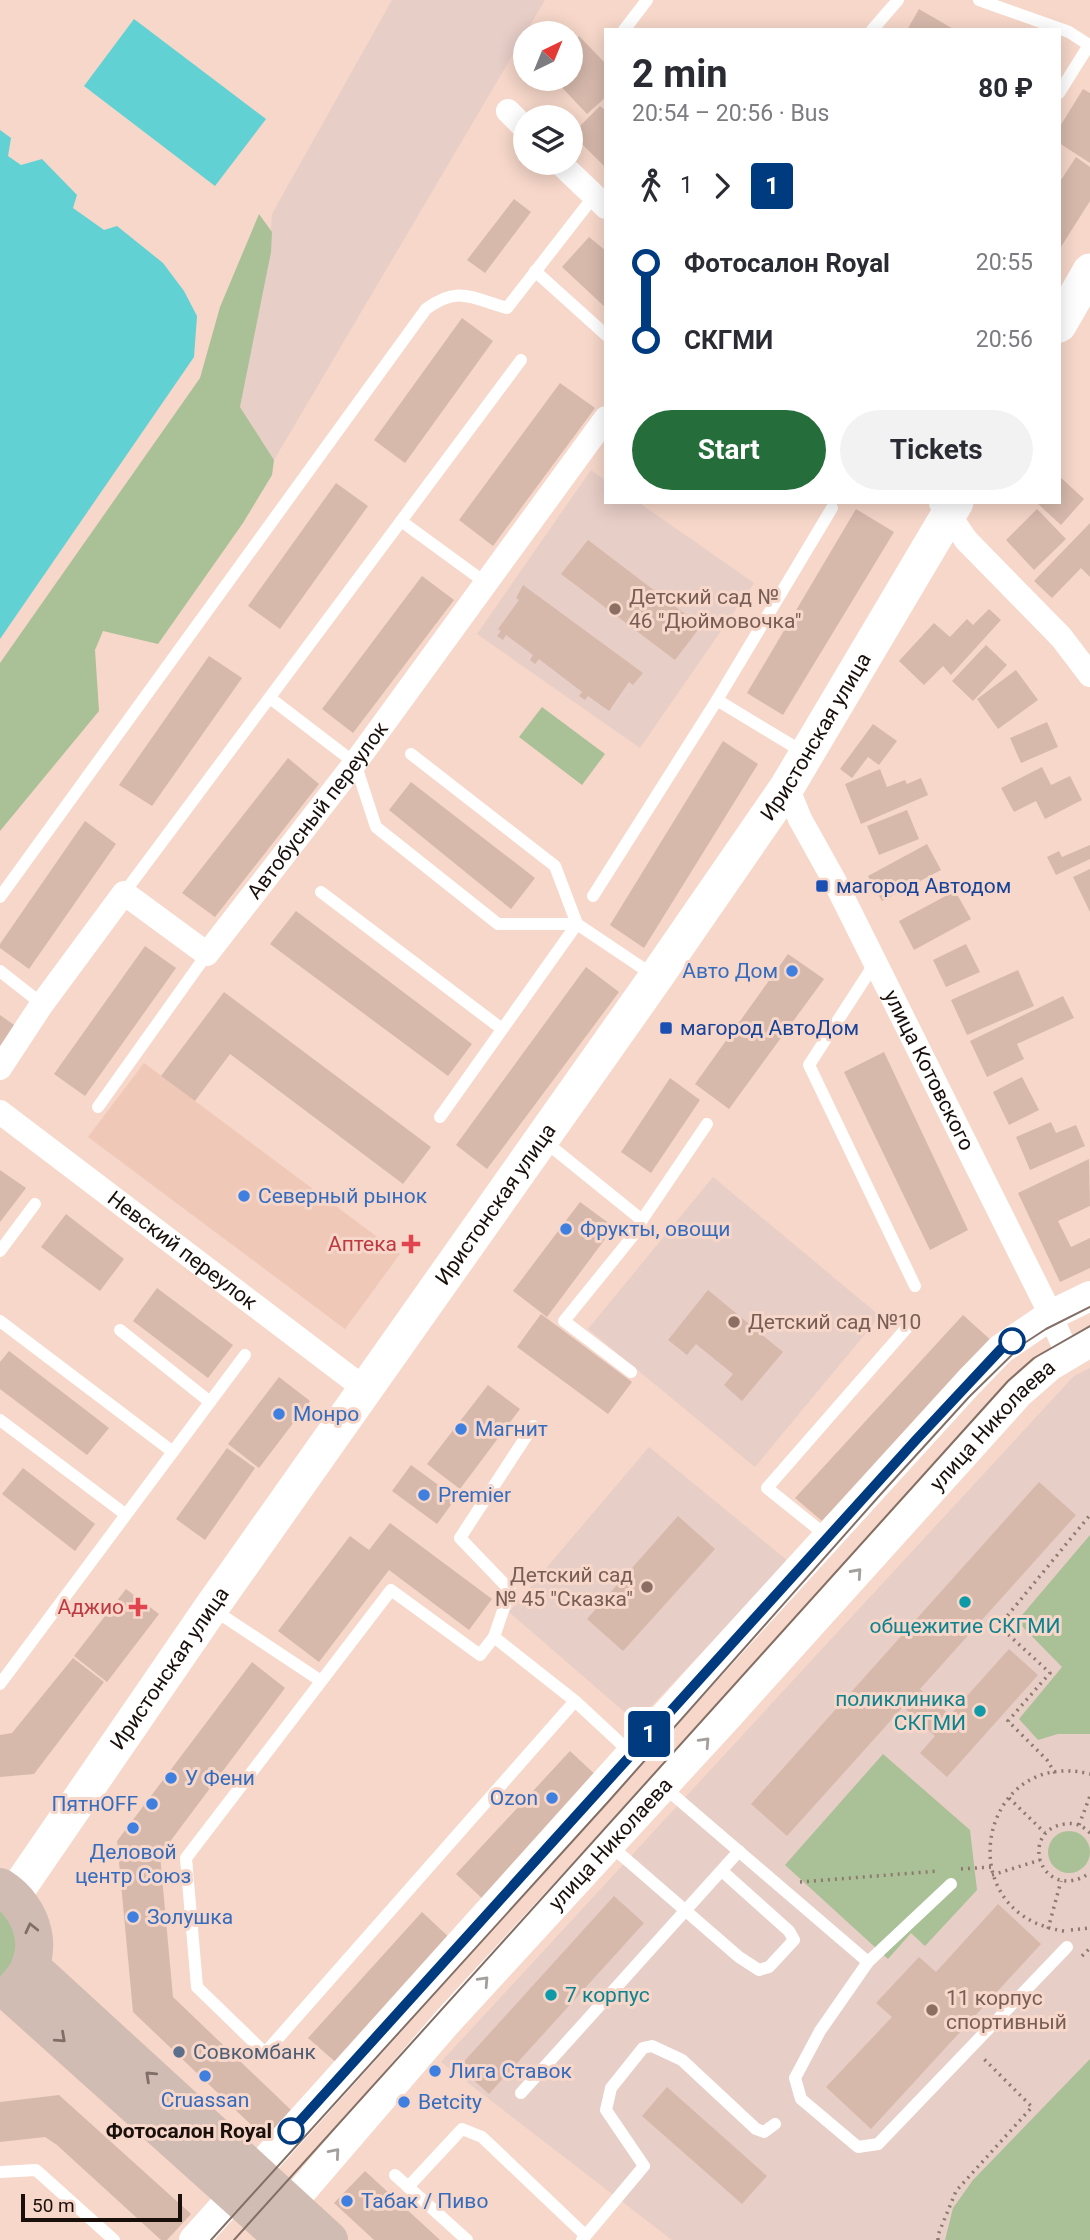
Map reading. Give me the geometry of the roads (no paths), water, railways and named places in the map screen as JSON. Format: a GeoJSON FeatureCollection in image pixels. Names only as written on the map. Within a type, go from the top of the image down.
{"type":"FeatureCollection","features":[{"type":"Feature","properties":{"kind":"main road"},"geometry":{"type":"LineString","coordinates":[[1061,322],[1090,271]]}},
{"type":"Feature","properties":{"kind":"main road","name":"Иристонская улица"},"geometry":{"type":"LineString","coordinates":[[7,1891],[211,1608],[656,978],[787,787],[949,506]]}},
{"type":"Feature","properties":{"kind":"main road"},"geometry":{"type":"LineString","coordinates":[[7,1891],[26,1910],[33,1928],[34,1947],[13,1986],[245,2183],[276,2228],[329,2240]]}},
{"type":"Feature","properties":{"kind":"street"},"geometry":{"type":"LineString","coordinates":[[573,175],[600,201]]}},
{"type":"Feature","properties":{"kind":"street","name":"Автобусный переулок"},"geometry":{"type":"LineString","coordinates":[[207,954],[355,763],[604,421]]}},
{"type":"Feature","properties":{"kind":"street"},"geometry":{"type":"LineString","coordinates":[[949,506],[966,540],[1061,637],[1090,675]]}},
{"type":"Feature","properties":{"kind":"street","name":"улица Котовского"},"geometry":{"type":"LineString","coordinates":[[787,787],[800,819],[834,880],[1051,1315],[1079,1349]]}},
{"type":"Feature","properties":{"kind":"street"},"geometry":{"type":"LineString","coordinates":[[0,1068],[42,1004],[124,893],[207,954]]}},
{"type":"Feature","properties":{"kind":"street","name":"Невский переулок"},"geometry":{"type":"LineString","coordinates":[[0,1112],[365,1389]]}},
{"type":"Feature","properties":{"kind":"street","name":"улица Николаева"},"geometry":{"type":"LineString","coordinates":[[194,2240],[825,1540],[1001,1349],[1051,1315],[1090,1296]]}},
{"type":"Feature","properties":{"kind":"street","name":"улица Николаева"},"geometry":{"type":"LineString","coordinates":[[276,2228],[446,2023],[1019,1393],[1050,1366],[1079,1349]]}},
{"type":"Feature","properties":{"kind":"lane"},"geometry":{"type":"LineString","coordinates":[[626,28],[647,0]]}},
{"type":"Feature","properties":{"kind":"lane"},"geometry":{"type":"LineString","coordinates":[[874,28],[898,0]]}},
{"type":"Feature","properties":{"kind":"lane"},"geometry":{"type":"LineString","coordinates":[[979,0],[1044,27]]}},
{"type":"Feature","properties":{"kind":"lane"},"geometry":{"type":"LineString","coordinates":[[1061,30],[1069,32],[1089,45],[1061,90]]}},
{"type":"Feature","properties":{"kind":"lane"},"geometry":{"type":"LineString","coordinates":[[0,897],[426,309],[442,297],[457,294],[507,308],[535,271],[600,201]]}},
{"type":"Feature","properties":{"kind":"lane"},"geometry":{"type":"LineString","coordinates":[[535,271],[604,333]]}},
{"type":"Feature","properties":{"kind":"lane"},"geometry":{"type":"LineString","coordinates":[[124,893],[521,359]]}},
{"type":"Feature","properties":{"kind":"lane"},"geometry":{"type":"LineString","coordinates":[[593,896],[717,700],[832,508]]}},
{"type":"Feature","properties":{"kind":"lane"},"geometry":{"type":"LineString","coordinates":[[401,521],[486,583]]}},
{"type":"Feature","properties":{"kind":"lane"},"geometry":{"type":"LineString","coordinates":[[270,698],[355,763],[376,827],[498,924],[577,924],[656,978]]}},
{"type":"Feature","properties":{"kind":"lane"},"geometry":{"type":"LineString","coordinates":[[717,700],[807,754]]}},
{"type":"Feature","properties":{"kind":"lane"},"geometry":{"type":"LineString","coordinates":[[411,754],[555,866],[577,924]]}},
{"type":"Feature","properties":{"kind":"lane"},"geometry":{"type":"LineString","coordinates":[[321,892],[502,1029]]}},
{"type":"Feature","properties":{"kind":"lane"},"geometry":{"type":"LineString","coordinates":[[440,1118],[577,924]]}},
{"type":"Feature","properties":{"kind":"lane"},"geometry":{"type":"LineString","coordinates":[[98,1107],[207,954]]}},
{"type":"Feature","properties":{"kind":"lane"},"geometry":{"type":"LineString","coordinates":[[875,962],[809,1065],[915,1286]]}},
{"type":"Feature","properties":{"kind":"lane"},"geometry":{"type":"LineString","coordinates":[[0,971],[42,1004]]}},
{"type":"Feature","properties":{"kind":"lane"},"geometry":{"type":"LineString","coordinates":[[631,1372],[564,1321],[632,1237],[707,1124]]}},
{"type":"Feature","properties":{"kind":"lane"},"geometry":{"type":"LineString","coordinates":[[542,1139],[642,1220]]}},
{"type":"Feature","properties":{"kind":"lane"},"geometry":{"type":"LineString","coordinates":[[0,1251],[35,1204]]}},
{"type":"Feature","properties":{"kind":"lane"},"geometry":{"type":"LineString","coordinates":[[0,1321],[173,1452]]}},
{"type":"Feature","properties":{"kind":"lane"},"geometry":{"type":"LineString","coordinates":[[825,1540],[823,1533],[768,1488],[911,1323]]}},
{"type":"Feature","properties":{"kind":"lane"},"geometry":{"type":"LineString","coordinates":[[120,1330],[210,1402]]}},
{"type":"Feature","properties":{"kind":"lane"},"geometry":{"type":"LineString","coordinates":[[0,1684],[245,1355]]}},
{"type":"Feature","properties":{"kind":"lane"},"geometry":{"type":"LineString","coordinates":[[0,1420],[125,1514]]}},
{"type":"Feature","properties":{"kind":"lane"},"geometry":{"type":"LineString","coordinates":[[533,1426],[460,1538],[510,1590],[494,1637],[480,1655],[391,1590],[186,1858],[197,1987],[265,2053],[575,1701]]}},
{"type":"Feature","properties":{"kind":"lane"},"geometry":{"type":"LineString","coordinates":[[211,1608],[321,1681]]}},
{"type":"Feature","properties":{"kind":"lane"},"geometry":{"type":"LineString","coordinates":[[494,1637],[575,1701],[632,1754]]}},
{"type":"Feature","properties":{"kind":"lane"},"geometry":{"type":"LineString","coordinates":[[664,1786],[868,1962]]}},
{"type":"Feature","properties":{"kind":"lane"},"geometry":{"type":"LineString","coordinates":[[521,2093],[739,1851]]}},
{"type":"Feature","properties":{"kind":"lane"},"geometry":{"type":"LineString","coordinates":[[619,1853],[739,1957],[759,1970],[769,1967],[794,1940],[789,1931],[722,1871]]}},
{"type":"Feature","properties":{"kind":"lane"},"geometry":{"type":"LineString","coordinates":[[951,1884],[868,1962],[820,2031],[795,2078],[802,2099],[858,2147],[878,2144],[1067,1947]]}},
{"type":"Feature","properties":{"kind":"lane"},"geometry":{"type":"LineString","coordinates":[[408,2187],[462,2129],[482,2137],[583,2237],[644,2166],[606,2110],[611,2088],[643,2048],[652,2046],[682,2060],[756,2129],[764,2132],[775,2124]]}},
{"type":"Feature","properties":{"kind":"lane"},"geometry":{"type":"LineString","coordinates":[[0,2172],[36,2171],[114,2240]]}},
{"type":"Feature","properties":{"kind":"lane"},"geometry":{"type":"LineString","coordinates":[[395,2175],[467,2240]]}},
{"type":"Feature","properties":{"kind":"water"},"geometry":{"type":"Polygon","coordinates":[[[134,19],[266,119],[215,186],[84,86],[134,19]]]}},
{"type":"Feature","properties":{"kind":"water"},"geometry":{"type":"Polygon","coordinates":[[[0,130],[11,138],[8,156],[21,165],[42,159],[77,195],[73,208],[104,230],[117,226],[163,263],[184,291],[197,316],[194,357],[0,639],[0,130]]]}},
{"type":"Feature","properties":{"kind":"tram line"},"geometry":{"type":"LineString","coordinates":[[211,2240],[608,1802],[969,1397],[1023,1344],[1090,1307]]}},
{"type":"Feature","properties":{"kind":"tram line"},"geometry":{"type":"LineString","coordinates":[[234,2240],[1008,1381],[1034,1358],[1090,1326]]}},
{"type":"Feature","properties":{"kind":"place","name":"Детский сад № 46 \"Дюймовочка\""},"geometry":{"type":"Point","coordinates":[615,609]}},
{"type":"Feature","properties":{"kind":"place","name":"магород Автодом"},"geometry":{"type":"Point","coordinates":[822,886]}},
{"type":"Feature","properties":{"kind":"place","name":"Авто Дом"},"geometry":{"type":"Point","coordinates":[792,971]}},
{"type":"Feature","properties":{"kind":"place","name":"магород АвтоДом"},"geometry":{"type":"Point","coordinates":[666,1028]}},
{"type":"Feature","properties":{"kind":"place","name":"Северный рынок"},"geometry":{"type":"Point","coordinates":[244,1196]}},
{"type":"Feature","properties":{"kind":"place","name":"Фрукты, овощи"},"geometry":{"type":"Point","coordinates":[566,1229]}},
{"type":"Feature","properties":{"kind":"place","name":"Аптека"},"geometry":{"type":"Point","coordinates":[411,1244]}},
{"type":"Feature","properties":{"kind":"place","name":"Детский сад №10"},"geometry":{"type":"Point","coordinates":[734,1322]}},
{"type":"Feature","properties":{"kind":"place","name":"Монро"},"geometry":{"type":"Point","coordinates":[279,1414]}},
{"type":"Feature","properties":{"kind":"place","name":"Магнит"},"geometry":{"type":"Point","coordinates":[461,1429]}},
{"type":"Feature","properties":{"kind":"place","name":"Premier"},"geometry":{"type":"Point","coordinates":[424,1495]}},
{"type":"Feature","properties":{"kind":"place","name":"Детский сад № 45 \"Сказка\""},"geometry":{"type":"Point","coordinates":[647,1587]}},
{"type":"Feature","properties":{"kind":"place","name":"общежитие СКГМИ"},"geometry":{"type":"Point","coordinates":[965,1602]}},
{"type":"Feature","properties":{"kind":"place","name":"Аджио"},"geometry":{"type":"Point","coordinates":[138,1607]}},
{"type":"Feature","properties":{"kind":"place","name":"поликлиника СКГМИ"},"geometry":{"type":"Point","coordinates":[980,1711]}},
{"type":"Feature","properties":{"kind":"place","name":"У Фени"},"geometry":{"type":"Point","coordinates":[171,1778]}},
{"type":"Feature","properties":{"kind":"place","name":"Ozon"},"geometry":{"type":"Point","coordinates":[552,1798]}},
{"type":"Feature","properties":{"kind":"place","name":"ПятнOFF"},"geometry":{"type":"Point","coordinates":[152,1804]}},
{"type":"Feature","properties":{"kind":"place","name":"Деловой центр Союз"},"geometry":{"type":"Point","coordinates":[133,1828]}},
{"type":"Feature","properties":{"kind":"place","name":"Золушка"},"geometry":{"type":"Point","coordinates":[133,1917]}},
{"type":"Feature","properties":{"kind":"place","name":"7 корпус"},"geometry":{"type":"Point","coordinates":[551,1995]}},
{"type":"Feature","properties":{"kind":"place","name":"11 корпус спортивный"},"geometry":{"type":"Point","coordinates":[932,2010]}},
{"type":"Feature","properties":{"kind":"place","name":"Совкомбанк"},"geometry":{"type":"Point","coordinates":[179,2052]}},
{"type":"Feature","properties":{"kind":"place","name":"Лига Ставок"},"geometry":{"type":"Point","coordinates":[435,2071]}},
{"type":"Feature","properties":{"kind":"place","name":"Cruassan"},"geometry":{"type":"Point","coordinates":[205,2076]}},
{"type":"Feature","properties":{"kind":"place","name":"Betcity"},"geometry":{"type":"Point","coordinates":[404,2102]}},
{"type":"Feature","properties":{"kind":"place","name":"Фотосалон Royal"},"geometry":{"type":"Point","coordinates":[291,2131]}},
{"type":"Feature","properties":{"kind":"place","name":"Табак / Пиво"},"geometry":{"type":"Point","coordinates":[347,2201]}}]}
